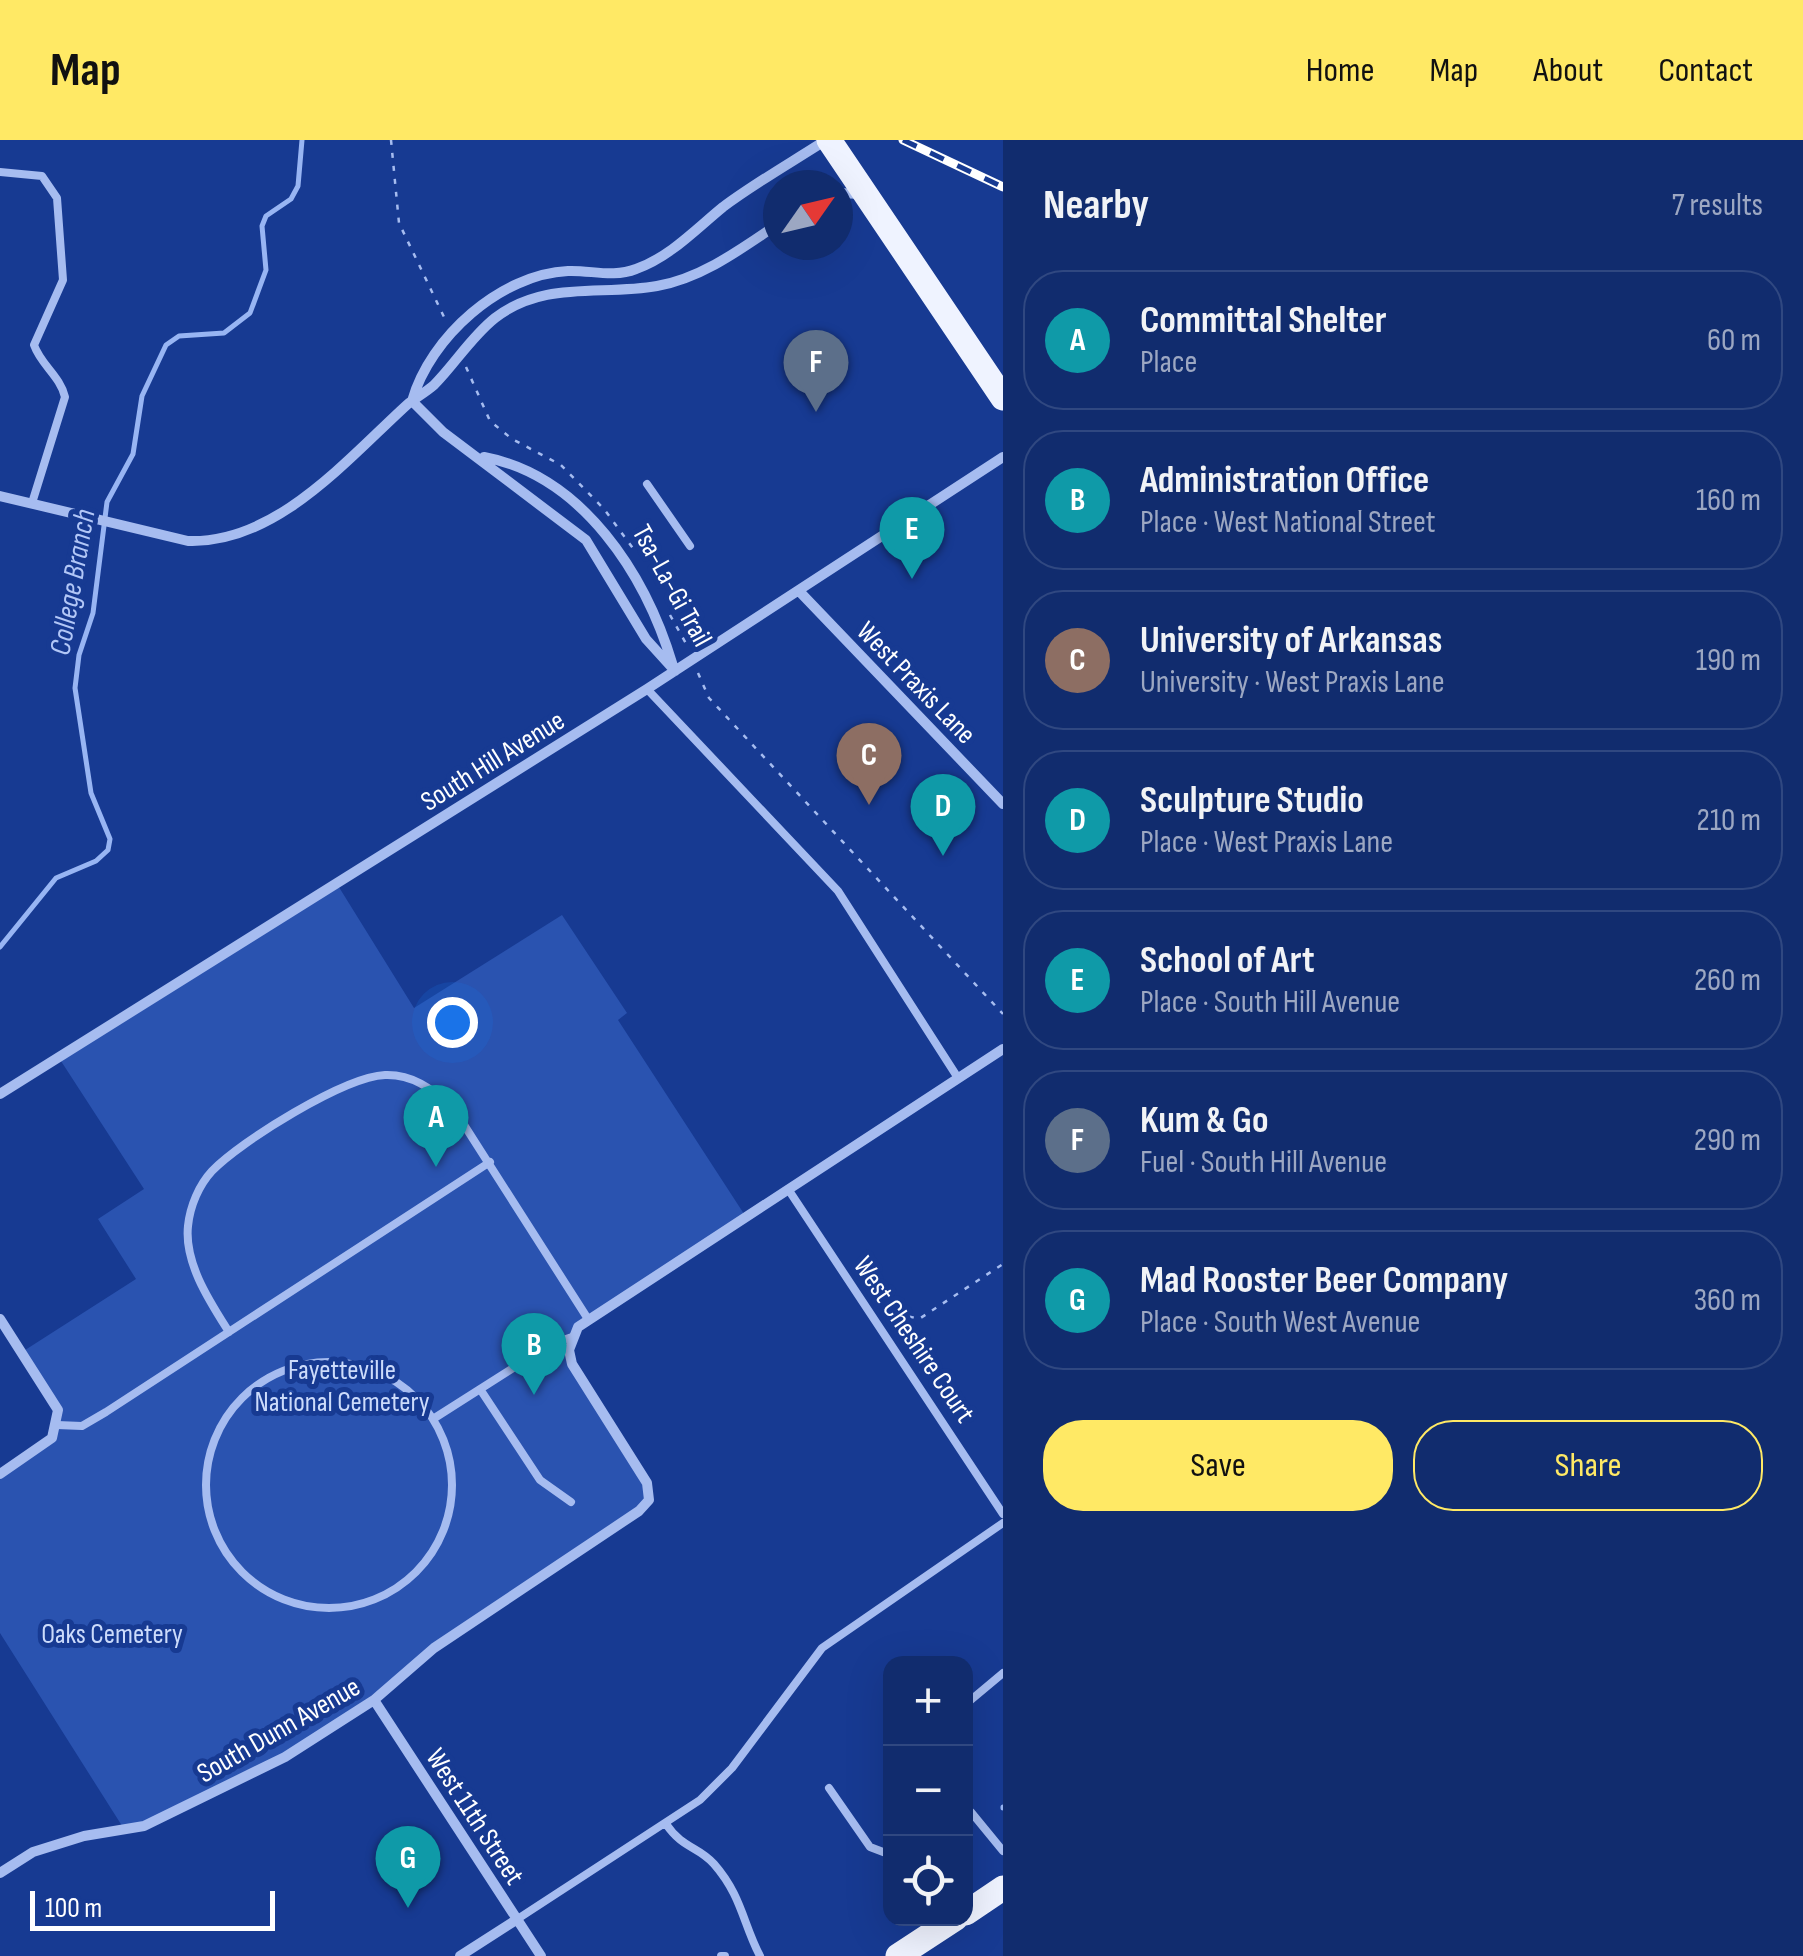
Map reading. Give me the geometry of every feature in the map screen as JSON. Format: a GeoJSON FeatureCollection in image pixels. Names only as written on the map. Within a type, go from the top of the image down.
{"type":"FeatureCollection","features":[{"type":"Feature","properties":{"kind":"main road"},"geometry":{"type":"LineString","coordinates":[[828,140],[841,170]]}},
{"type":"Feature","properties":{"kind":"main road"},"geometry":{"type":"LineString","coordinates":[[853,197],[1003,398]]}},
{"type":"Feature","properties":{"kind":"main road"},"geometry":{"type":"LineString","coordinates":[[973,1908],[1003,1888]]}},
{"type":"Feature","properties":{"kind":"main road"},"geometry":{"type":"LineString","coordinates":[[898,1956],[928,1927]]}},
{"type":"Feature","properties":{"kind":"street"},"geometry":{"type":"LineString","coordinates":[[412,401],[416,386],[453,334],[499,293],[532,278],[570,271],[600,275],[635,270],[672,249],[726,205],[828,140]]}},
{"type":"Feature","properties":{"kind":"street"},"geometry":{"type":"LineString","coordinates":[[0,496],[188,541],[218,542],[253,528],[318,486],[432,387],[487,325],[516,304],[572,289],[609,292],[693,277],[763,233]]}},
{"type":"Feature","properties":{"kind":"street"},"geometry":{"type":"LineString","coordinates":[[412,401],[443,432],[586,540],[646,638],[675,671]]}},
{"type":"Feature","properties":{"kind":"street"},"geometry":{"type":"LineString","coordinates":[[478,456],[548,478],[576,500],[634,576],[663,630],[675,671]]}},
{"type":"Feature","properties":{"kind":"street","name":"South Hill Avenue"},"geometry":{"type":"LineString","coordinates":[[1,1093],[648,689],[1003,457]]}},
{"type":"Feature","properties":{"kind":"street","name":"West Praxis Lane"},"geometry":{"type":"LineString","coordinates":[[798,590],[1003,804]]}},
{"type":"Feature","properties":{"kind":"street"},"geometry":{"type":"LineString","coordinates":[[572,1337],[588,1319],[1003,1048]]}},
{"type":"Feature","properties":{"kind":"street"},"geometry":{"type":"LineString","coordinates":[[0,1319],[58,1410],[57,1426],[43,1447],[0,1474]]}},
{"type":"Feature","properties":{"kind":"street","name":"South Dunn Avenue"},"geometry":{"type":"LineString","coordinates":[[0,1873],[33,1852],[84,1836],[144,1826],[285,1757],[374,1700],[434,1648],[639,1511],[649,1500],[647,1483],[572,1364],[572,1337]]}},
{"type":"Feature","properties":{"kind":"street","name":"West 11th Street"},"geometry":{"type":"LineString","coordinates":[[374,1700],[541,1956]]}},
{"type":"Feature","properties":{"kind":"street"},"geometry":{"type":"LineString","coordinates":[[460,1956],[516,1920]]}},
{"type":"Feature","properties":{"kind":"lane"},"geometry":{"type":"LineString","coordinates":[[0,172],[42,176],[53,187],[63,280],[34,345],[38,358],[62,385],[65,398],[32,504]]}},
{"type":"Feature","properties":{"kind":"lane"},"geometry":{"type":"LineString","coordinates":[[647,484],[690,546]]}},
{"type":"Feature","properties":{"kind":"lane"},"geometry":{"type":"LineString","coordinates":[[648,689],[838,891],[958,1078]]}},
{"type":"Feature","properties":{"kind":"lane"},"geometry":{"type":"LineString","coordinates":[[229,1332],[194,1265],[187,1227],[199,1189],[228,1156],[341,1086],[385,1075],[426,1085],[452,1106],[588,1319]]}},
{"type":"Feature","properties":{"kind":"lane"},"geometry":{"type":"LineString","coordinates":[[57,1426],[82,1426],[490,1162]]}},
{"type":"Feature","properties":{"kind":"lane","name":"West Cheshire Court"},"geometry":{"type":"LineString","coordinates":[[788,1189],[1003,1514]]}},
{"type":"Feature","properties":{"kind":"lane"},"geometry":{"type":"LineString","coordinates":[[433,1419],[551,1344],[572,1337]]}},
{"type":"Feature","properties":{"kind":"lane"},"geometry":{"type":"LineString","coordinates":[[310,1362],[358,1365],[402,1386],[433,1419],[449,1455],[451,1504],[434,1549],[402,1585],[358,1605],[310,1607],[264,1590],[229,1557],[207,1502],[209,1454],[229,1412],[265,1379],[310,1362]]}},
{"type":"Feature","properties":{"kind":"lane"},"geometry":{"type":"LineString","coordinates":[[480,1389],[540,1480],[572,1502]]}},
{"type":"Feature","properties":{"kind":"lane"},"geometry":{"type":"LineString","coordinates":[[516,1920],[666,1824],[732,1768],[822,1648],[1003,1523]]}},
{"type":"Feature","properties":{"kind":"lane"},"geometry":{"type":"LineString","coordinates":[[973,1698],[1003,1673]]}},
{"type":"Feature","properties":{"kind":"lane"},"geometry":{"type":"LineString","coordinates":[[829,1788],[870,1847],[883,1852]]}},
{"type":"Feature","properties":{"kind":"lane"},"geometry":{"type":"LineString","coordinates":[[973,1814],[1003,1851]]}},
{"type":"Feature","properties":{"kind":"lane"},"geometry":{"type":"LineString","coordinates":[[666,1824],[680,1844],[716,1866],[747,1914],[749,1935],[760,1956]]}},
{"type":"Feature","properties":{"kind":"path"},"geometry":{"type":"LineString","coordinates":[[391,140],[398,223],[453,334]]}},
{"type":"Feature","properties":{"kind":"path","name":"Tsa-La-Gi Trail"},"geometry":{"type":"LineString","coordinates":[[461,353],[490,421],[512,440],[560,465],[618,525],[638,558]]}},
{"type":"Feature","properties":{"kind":"path","name":"Tsa-La-Gi Trail"},"geometry":{"type":"LineString","coordinates":[[666,610],[710,698],[1003,1014]]}},
{"type":"Feature","properties":{"kind":"path"},"geometry":{"type":"LineString","coordinates":[[888,1337],[896,1313],[920,1318],[1003,1264]]}},
{"type":"Feature","properties":{"kind":"green space","name":"Fayetteville National Cemetery"},"geometry":{"type":"Polygon","coordinates":[[[337,884],[414,1008],[562,915],[627,1013],[618,1020],[746,1217],[588,1319],[569,1350],[647,1483],[649,1500],[434,1648],[317,1737],[182,1810],[124,1829],[0,1633],[0,1474],[43,1447],[58,1410],[22,1352],[136,1279],[98,1219],[144,1189],[59,1058],[337,884]]]}},
{"type":"Feature","properties":{"kind":"waterway","name":"College Branch"},"geometry":{"type":"LineString","coordinates":[[0,947],[56,878],[96,861],[108,850],[110,839],[91,793],[75,688],[79,655],[93,613],[107,502],[133,454],[142,396],[166,345],[179,336],[224,333],[250,313],[266,270],[262,226],[266,216],[291,199],[298,186],[302,140]]}},
{"type":"Feature","properties":{"kind":"railway"},"geometry":{"type":"LineString","coordinates":[[903,140],[1003,187]]}},
{"type":"Feature","properties":{"kind":"place","name":"Kum & Go"},"geometry":{"type":"Point","coordinates":[816,412]}},
{"type":"Feature","properties":{"kind":"place","name":"School of Art"},"geometry":{"type":"Point","coordinates":[912,579]}},
{"type":"Feature","properties":{"kind":"place","name":"University of Arkansas"},"geometry":{"type":"Point","coordinates":[869,805]}},
{"type":"Feature","properties":{"kind":"place","name":"Sculpture Studio"},"geometry":{"type":"Point","coordinates":[943,856]}},
{"type":"Feature","properties":{"kind":"place","name":"Committal Shelter"},"geometry":{"type":"Point","coordinates":[436,1167]}},
{"type":"Feature","properties":{"kind":"place","name":"Administration Office"},"geometry":{"type":"Point","coordinates":[534,1395]}},
{"type":"Feature","properties":{"kind":"place","name":"Mad Rooster Beer Company"},"geometry":{"type":"Point","coordinates":[408,1908]}},
{"type":"Feature","properties":{"kind":"park label","name":"Oaks Cemetery"},"geometry":{"type":"Point","coordinates":[112,1633]}}]}
